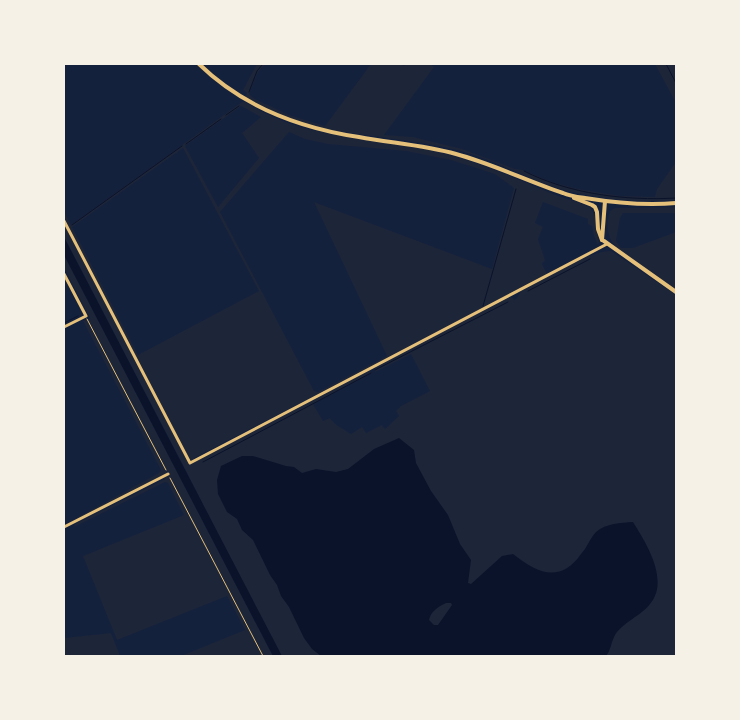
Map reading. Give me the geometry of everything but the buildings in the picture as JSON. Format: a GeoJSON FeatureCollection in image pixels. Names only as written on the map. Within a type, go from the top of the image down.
{"type":"FeatureCollection","features":[{"type":"Feature","properties":{"kind":"main road"},"geometry":{"type":"LineString","coordinates":[[199,64],[210,75],[241,96],[278,116],[315,129],[427,147],[457,154],[487,163],[592,205],[597,212],[598,229],[602,240],[676,292]]}},
{"type":"Feature","properties":{"kind":"main road"},"geometry":{"type":"LineString","coordinates":[[565,194],[605,202],[676,204]]}},
{"type":"Feature","properties":{"kind":"main road"},"geometry":{"type":"LineString","coordinates":[[602,240],[605,202]]}},
{"type":"Feature","properties":{"kind":"street"},"geometry":{"type":"LineString","coordinates":[[64,221],[190,463],[607,244]]}},
{"type":"Feature","properties":{"kind":"street"},"geometry":{"type":"LineString","coordinates":[[64,274],[86,316],[64,327]]}},
{"type":"Feature","properties":{"kind":"street"},"geometry":{"type":"LineString","coordinates":[[64,527],[168,474]]}},
{"type":"Feature","properties":{"kind":"path"},"geometry":{"type":"LineString","coordinates":[[86,316],[264,656]]}},
{"type":"Feature","properties":{"kind":"shaded area"},"geometry":{"type":"Polygon","coordinates":[[[257,64],[265,64],[258,72],[249,94],[253,98],[289,115],[325,126],[371,64],[401,64],[404,66],[406,64],[430,64],[434,67],[384,135],[413,137],[462,149],[515,169],[523,170],[551,182],[620,196],[655,197],[657,189],[676,162],[676,200],[610,199],[577,193],[545,184],[461,151],[315,127],[279,114],[245,97],[247,93],[243,90],[257,64]]]}},
{"type":"Feature","properties":{"kind":"shaded area"},"geometry":{"type":"Polygon","coordinates":[[[655,64],[676,64],[676,103],[655,64]]]}},
{"type":"Feature","properties":{"kind":"shaded area"},"geometry":{"type":"Polygon","coordinates":[[[242,102],[285,122],[305,128],[345,137],[409,146],[465,159],[589,207],[594,214],[598,245],[592,226],[588,224],[588,219],[543,202],[535,223],[543,227],[538,239],[545,260],[542,264],[547,274],[543,277],[194,458],[195,461],[369,371],[372,373],[313,404],[323,421],[330,418],[335,424],[351,434],[362,427],[366,433],[382,425],[385,429],[399,416],[396,411],[401,406],[430,391],[411,354],[375,372],[376,367],[508,298],[512,297],[514,300],[521,291],[565,267],[601,252],[611,251],[676,295],[676,656],[278,656],[186,471],[64,237],[64,212],[71,225],[242,102]],[[241,106],[185,146],[218,207],[259,158],[242,133],[261,117],[241,106]],[[289,132],[220,212],[314,391],[318,392],[387,356],[314,202],[492,269],[514,188],[495,174],[451,160],[406,151],[328,144],[305,139],[289,132]],[[183,148],[72,227],[138,355],[259,291],[183,148]]]}},
{"type":"Feature","properties":{"kind":"shaded area"},"geometry":{"type":"Polygon","coordinates":[[[676,207],[676,213],[623,213],[620,218],[616,241],[621,248],[633,248],[676,232],[676,289],[641,267],[616,247],[610,238],[608,223],[610,211],[615,208],[676,207]]]}},
{"type":"Feature","properties":{"kind":"shaded area"},"geometry":{"type":"Polygon","coordinates":[[[64,237],[282,656],[273,656],[64,255],[64,237]]]}},
{"type":"Feature","properties":{"kind":"shaded area"},"geometry":{"type":"Polygon","coordinates":[[[64,255],[273,656],[181,656],[245,630],[227,596],[117,640],[83,556],[184,515],[168,483],[165,482],[74,527],[75,524],[165,479],[163,475],[64,525],[159,473],[161,470],[83,321],[90,318],[64,268],[64,255]]]}},
{"type":"Feature","properties":{"kind":"shaded area"},"geometry":{"type":"Polygon","coordinates":[[[399,438],[414,450],[416,463],[431,491],[448,515],[460,544],[471,560],[468,583],[471,584],[502,556],[513,554],[540,570],[557,572],[573,563],[583,552],[594,534],[600,529],[614,524],[633,522],[654,562],[658,584],[656,594],[642,612],[618,631],[606,656],[321,656],[312,649],[304,638],[253,540],[242,530],[237,519],[227,512],[218,494],[217,480],[221,466],[242,456],[253,456],[294,467],[302,473],[316,469],[336,472],[348,469],[374,449],[399,438]],[[446,603],[433,612],[429,620],[434,625],[438,625],[452,605],[451,603],[446,603]]]}},
{"type":"Feature","properties":{"kind":"shaded area"},"geometry":{"type":"Polygon","coordinates":[[[111,633],[120,656],[64,656],[64,638],[111,633]]]}},
{"type":"Feature","properties":{"kind":"waterway"},"geometry":{"type":"LineString","coordinates":[[249,92],[257,71],[263,64]]}},
{"type":"Feature","properties":{"kind":"waterway"},"geometry":{"type":"LineString","coordinates":[[666,64],[676,83]]}},
{"type":"Feature","properties":{"kind":"waterway"},"geometry":{"type":"LineString","coordinates":[[226,115],[239,106]]}},
{"type":"Feature","properties":{"kind":"waterway"},"geometry":{"type":"LineString","coordinates":[[186,144],[221,119]]}},
{"type":"Feature","properties":{"kind":"waterway"},"geometry":{"type":"LineString","coordinates":[[72,225],[182,146]]}},
{"type":"Feature","properties":{"kind":"waterway"},"geometry":{"type":"LineString","coordinates":[[524,171],[560,185],[598,194],[637,198],[676,198]]}},
{"type":"Feature","properties":{"kind":"waterway"},"geometry":{"type":"LineString","coordinates":[[483,306],[516,189]]}},
{"type":"Feature","properties":{"kind":"waterway"},"geometry":{"type":"LineString","coordinates":[[528,291],[590,259]]}},
{"type":"Feature","properties":{"kind":"waterway"},"geometry":{"type":"LineString","coordinates":[[375,370],[508,302]]}},
{"type":"Feature","properties":{"kind":"waterway"},"geometry":{"type":"LineString","coordinates":[[64,323],[78,316]]}},
{"type":"Feature","properties":{"kind":"waterway"},"geometry":{"type":"LineString","coordinates":[[203,462],[371,373]]}}]}
